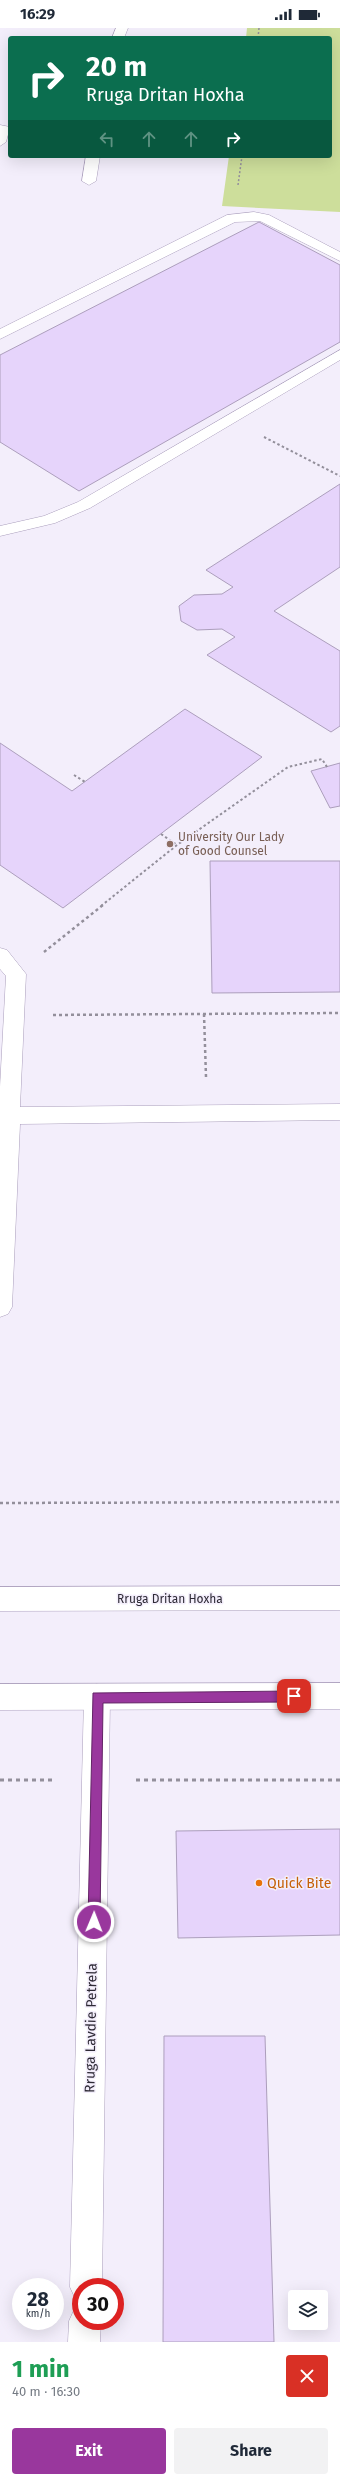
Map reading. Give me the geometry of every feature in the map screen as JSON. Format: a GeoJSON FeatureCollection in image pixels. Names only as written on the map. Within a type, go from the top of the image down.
{"type":"FeatureCollection","features":[{"type":"Feature","properties":{"kind":"main road"},"geometry":{"type":"LineString","coordinates":[[0,129],[5,129],[0,142]]}},
{"type":"Feature","properties":{"kind":"main road"},"geometry":{"type":"LineString","coordinates":[[89,181],[93,158]]}},
{"type":"Feature","properties":{"kind":"main road"},"geometry":{"type":"LineString","coordinates":[[0,335],[232,218],[254,216],[264,218],[340,257]]}},
{"type":"Feature","properties":{"kind":"main road"},"geometry":{"type":"LineString","coordinates":[[0,531],[49,520],[84,505],[340,354]]}},
{"type":"Feature","properties":{"kind":"main road"},"geometry":{"type":"LineString","coordinates":[[0,955],[16,974],[0,1307]]}},
{"type":"Feature","properties":{"kind":"main road"},"geometry":{"type":"LineString","coordinates":[[10,1116],[340,1112]]}},
{"type":"Feature","properties":{"kind":"main road","name":"Rruga Dritan Hoxha"},"geometry":{"type":"LineString","coordinates":[[0,1599],[340,1598]]}},
{"type":"Feature","properties":{"kind":"main road"},"geometry":{"type":"LineString","coordinates":[[0,1698],[340,1696]]}},
{"type":"Feature","properties":{"kind":"main road","name":"Rruga Lavdie Petrela"},"geometry":{"type":"LineString","coordinates":[[86,2278],[97,1780],[97,1697]]}},
{"type":"Feature","properties":{"kind":"main road"},"geometry":{"type":"LineString","coordinates":[[84,2342],[85,2330]]}},
{"type":"Feature","properties":{"kind":"path"},"geometry":{"type":"LineString","coordinates":[[229,420],[340,476]]}},
{"type":"Feature","properties":{"kind":"path"},"geometry":{"type":"LineString","coordinates":[[16,974],[177,846],[288,767],[322,759],[327,767]]}},
{"type":"Feature","properties":{"kind":"path"},"geometry":{"type":"LineString","coordinates":[[74,775],[85,782]]}},
{"type":"Feature","properties":{"kind":"path"},"geometry":{"type":"LineString","coordinates":[[161,834],[177,846]]}},
{"type":"Feature","properties":{"kind":"path"},"geometry":{"type":"LineString","coordinates":[[14,1016],[340,1013]]}},
{"type":"Feature","properties":{"kind":"path"},"geometry":{"type":"LineString","coordinates":[[204,1014],[207,1114]]}},
{"type":"Feature","properties":{"kind":"path"},"geometry":{"type":"LineString","coordinates":[[0,1503],[340,1502]]}},
{"type":"Feature","properties":{"kind":"path"},"geometry":{"type":"LineString","coordinates":[[0,1780],[340,1780]]}},
{"type":"Feature","properties":{"kind":"green space"},"geometry":{"type":"Polygon","coordinates":[[[247,28],[340,28],[340,212],[222,206],[229,158],[332,158],[332,36],[246,36],[247,28]]]}},
{"type":"Feature","properties":{"kind":"building"},"geometry":{"type":"Polygon","coordinates":[[[259,222],[340,265],[340,342],[79,491],[0,442],[0,355],[259,222]]]}},
{"type":"Feature","properties":{"kind":"building"},"geometry":{"type":"Polygon","coordinates":[[[340,484],[340,567],[274,611],[340,651],[340,726],[331,732],[207,655],[235,637],[222,629],[197,630],[181,621],[179,606],[194,595],[222,594],[233,587],[206,570],[340,484]]]}},
{"type":"Feature","properties":{"kind":"building"},"geometry":{"type":"Polygon","coordinates":[[[185,709],[262,757],[63,908],[0,865],[0,743],[72,791],[185,709]]]}},
{"type":"Feature","properties":{"kind":"building"},"geometry":{"type":"Polygon","coordinates":[[[340,763],[340,806],[330,808],[311,771],[340,763]]]}},
{"type":"Feature","properties":{"kind":"building"},"geometry":{"type":"Polygon","coordinates":[[[210,861],[340,861],[340,992],[212,993],[210,861]]]}},
{"type":"Feature","properties":{"kind":"building","name":"Quick Bite"},"geometry":{"type":"Polygon","coordinates":[[[340,1829],[340,1935],[178,1938],[176,1831],[340,1829]]]}},
{"type":"Feature","properties":{"kind":"building"},"geometry":{"type":"Polygon","coordinates":[[[164,2036],[265,2036],[274,2342],[163,2342],[164,2036]]]}},
{"type":"Feature","properties":{"kind":"place","name":"University Our Lady of Good Counsel"},"geometry":{"type":"Point","coordinates":[170,844]}},
{"type":"Feature","properties":{"kind":"place","name":"Quick Bite"},"geometry":{"type":"Point","coordinates":[259,1883]}},
{"type":"Feature","properties":{"kind":"route"},"geometry":{"type":"LineString","coordinates":[[94,1922],[97,1697],[294,1696]]}}]}
